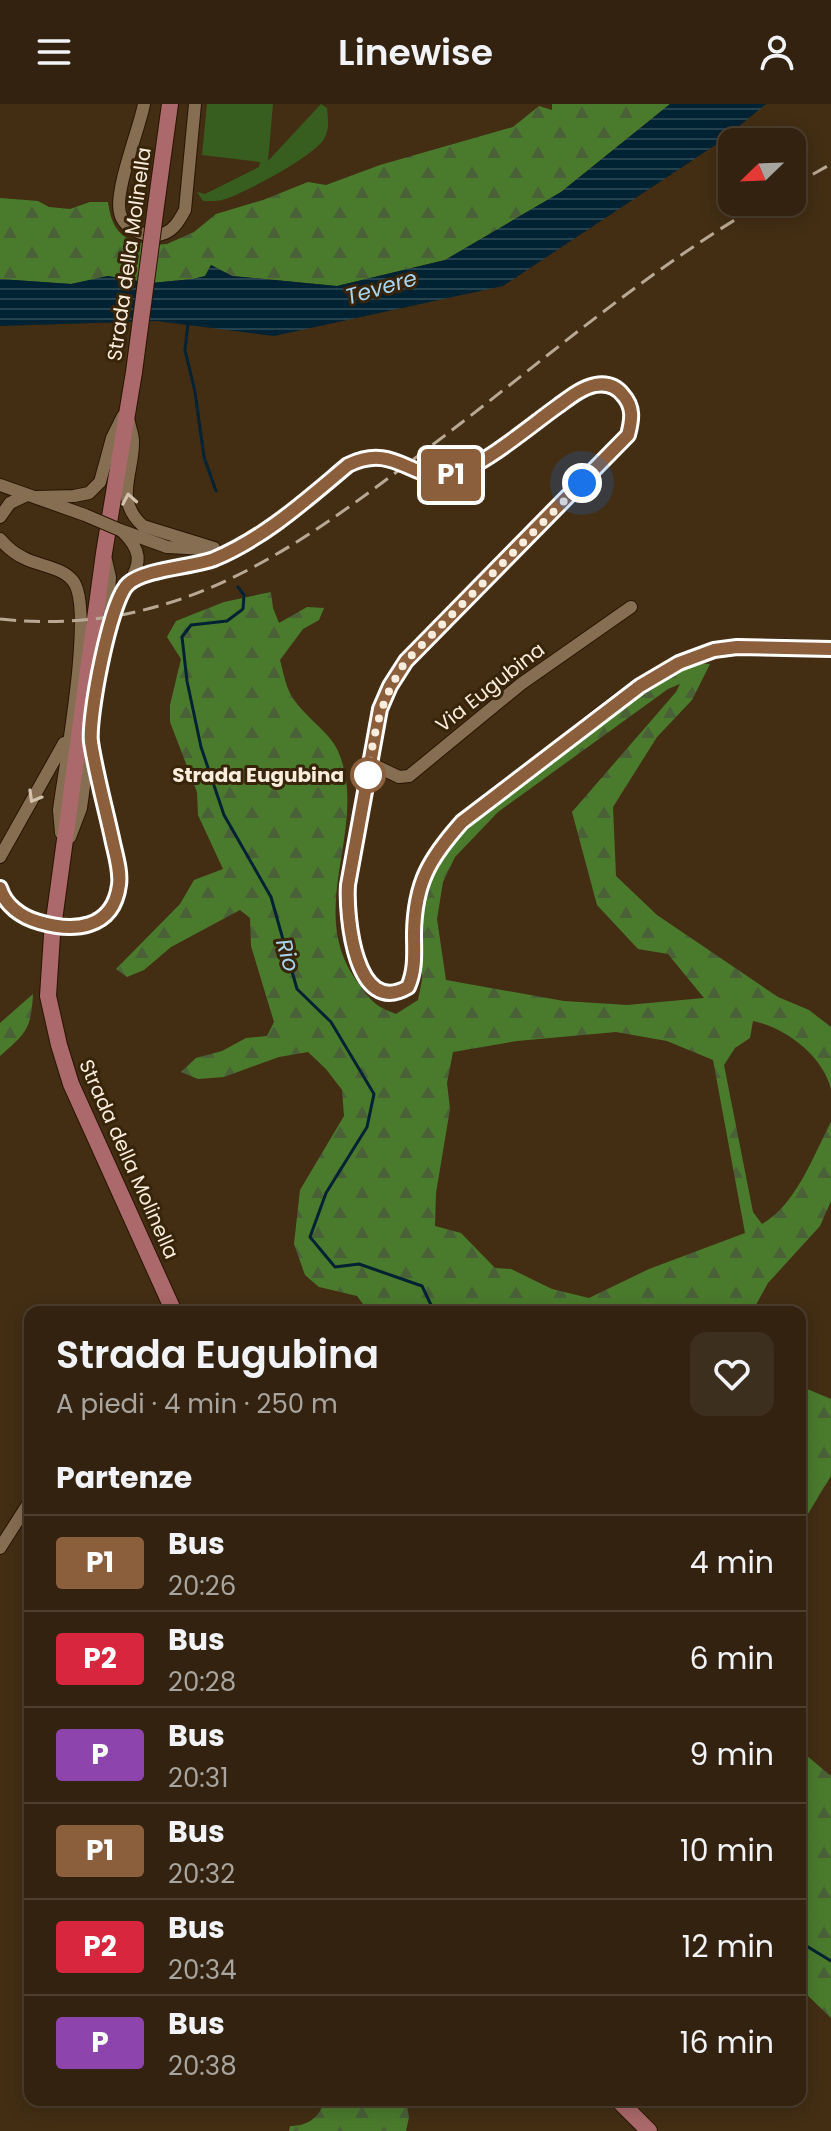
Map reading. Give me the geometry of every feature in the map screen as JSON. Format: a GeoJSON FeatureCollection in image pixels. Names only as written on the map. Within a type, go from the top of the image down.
{"type":"FeatureCollection","features":[{"type":"Feature","properties":{"kind":"main road","name":"Strada della Molinella"},"geometry":{"type":"LineString","coordinates":[[170,104],[134,372],[104,553],[62,854],[48,996],[71,1084],[171,1306]]}},
{"type":"Feature","properties":{"kind":"main road"},"geometry":{"type":"LineString","coordinates":[[624,2106],[649,2131]]}},
{"type":"Feature","properties":{"kind":"street"},"geometry":{"type":"LineString","coordinates":[[144,104],[118,198],[120,215],[128,226],[140,233],[156,236],[167,233],[176,225],[185,210],[195,104]]}},
{"type":"Feature","properties":{"kind":"street"},"geometry":{"type":"LineString","coordinates":[[129,583],[167,569],[211,560],[244,545],[267,531],[348,465],[369,457],[390,459],[446,476],[467,470],[573,395],[593,386],[610,385],[618,390],[631,408],[628,435],[620,445],[406,661],[380,709],[346,909],[351,941],[360,967],[380,991],[398,993],[408,987],[414,973],[418,888],[428,866],[438,849],[462,822],[498,792],[640,686],[679,663],[714,650],[737,647],[831,649]]}},
{"type":"Feature","properties":{"kind":"street"},"geometry":{"type":"LineString","coordinates":[[0,517],[10,503],[32,496],[89,493],[100,482],[112,438],[126,410]]}},
{"type":"Feature","properties":{"kind":"street","name":"Strada della Molinella"},"geometry":{"type":"LineString","coordinates":[[126,410],[133,441],[126,499],[134,518],[143,526],[214,548],[244,545]]}},
{"type":"Feature","properties":{"kind":"street"},"geometry":{"type":"LineString","coordinates":[[0,485],[167,547],[190,550],[214,548]]}},
{"type":"Feature","properties":{"kind":"street"},"geometry":{"type":"LineString","coordinates":[[0,888],[3,900],[16,911],[37,922],[66,927],[87,927],[102,918],[113,904],[119,885],[117,863],[91,738],[101,663],[116,600],[138,568],[139,556],[132,541],[120,530]]}},
{"type":"Feature","properties":{"kind":"street"},"geometry":{"type":"LineString","coordinates":[[1,537],[22,558],[69,577],[76,584],[82,607],[80,661]]}},
{"type":"Feature","properties":{"kind":"street","name":"Strada della Molinella"},"geometry":{"type":"LineString","coordinates":[[62,854],[59,810],[68,737],[91,591],[104,553]]}},
{"type":"Feature","properties":{"kind":"street","name":"Strada della Molinella"},"geometry":{"type":"LineString","coordinates":[[101,663],[110,577],[104,553]]}},
{"type":"Feature","properties":{"kind":"street","name":"Via Eugubina"},"geometry":{"type":"LineString","coordinates":[[370,763],[399,777],[409,776],[521,684],[631,607]]}},
{"type":"Feature","properties":{"kind":"street"},"geometry":{"type":"LineString","coordinates":[[0,857],[68,737]]}},
{"type":"Feature","properties":{"kind":"street","name":"Strada della Molinella"},"geometry":{"type":"LineString","coordinates":[[62,854],[81,808],[91,738]]}},
{"type":"Feature","properties":{"kind":"street"},"geometry":{"type":"LineString","coordinates":[[0,1548],[24,1510]]}},
{"type":"Feature","properties":{"kind":"green space"},"geometry":{"type":"Polygon","coordinates":[[[207,104],[273,104],[268,161],[321,104],[327,108],[327,131],[318,146],[280,172],[225,199],[203,201],[197,192],[205,194],[259,167],[260,162],[202,155],[207,104]]]}},
{"type":"Feature","properties":{"kind":"green space"},"geometry":{"type":"Polygon","coordinates":[[[552,104],[670,104],[561,192],[445,260],[337,286],[232,276],[211,265],[205,276],[151,283],[156,245],[167,244],[194,232],[216,214],[308,182],[326,185],[380,165],[513,127],[539,106],[552,110],[552,104]]]}},
{"type":"Feature","properties":{"kind":"green space"},"geometry":{"type":"Polygon","coordinates":[[[0,198],[38,201],[49,207],[70,209],[90,202],[108,202],[111,217],[121,234],[142,243],[138,282],[108,276],[71,284],[0,279],[0,198]]]}},
{"type":"Feature","properties":{"kind":"green space"},"geometry":{"type":"Polygon","coordinates":[[[271,592],[279,623],[307,607],[324,608],[319,620],[303,629],[280,660],[291,695],[334,744],[346,780],[347,809],[336,898],[336,927],[343,956],[371,999],[378,1006],[396,1014],[418,1000],[422,980],[421,911],[431,867],[489,807],[643,688],[696,663],[710,664],[692,700],[657,737],[613,807],[616,876],[657,915],[778,997],[809,1010],[831,1027],[831,1089],[820,1065],[801,1045],[778,1030],[753,1021],[750,1038],[735,1048],[724,1065],[753,1212],[762,1224],[785,1205],[794,1192],[831,1122],[831,1201],[820,1226],[768,1283],[755,1306],[364,1306],[357,1296],[319,1287],[305,1275],[294,1244],[300,1190],[344,1116],[342,1090],[308,1052],[279,1057],[224,1077],[198,1079],[181,1072],[196,1058],[222,1051],[246,1038],[267,1036],[274,1022],[251,946],[250,918],[240,910],[171,947],[144,970],[127,977],[116,969],[180,904],[194,880],[223,869],[198,815],[197,792],[170,722],[170,705],[181,659],[167,637],[176,621],[224,602],[271,592]],[[680,684],[668,689],[498,812],[455,857],[443,882],[437,919],[446,980],[564,1001],[627,1005],[704,998],[668,954],[638,949],[597,905],[572,812],[680,684]],[[616,1032],[517,1041],[453,1052],[447,1083],[450,1109],[436,1193],[435,1226],[461,1233],[495,1268],[511,1269],[552,1289],[589,1298],[649,1269],[745,1233],[713,1060],[667,1041],[616,1032]]]}},
{"type":"Feature","properties":{"kind":"green space"},"geometry":{"type":"Polygon","coordinates":[[[33,994],[26,1030],[0,1056],[0,1023],[33,994]]]}},
{"type":"Feature","properties":{"kind":"green space"},"geometry":{"type":"Polygon","coordinates":[[[806,1389],[831,1399],[831,1476],[806,1517],[806,1389]]]}},
{"type":"Feature","properties":{"kind":"green space"},"geometry":{"type":"Polygon","coordinates":[[[806,1755],[831,1776],[831,2018],[806,1994],[806,1755]]]}},
{"type":"Feature","properties":{"kind":"green space"},"geometry":{"type":"Polygon","coordinates":[[[322,2106],[407,2106],[409,2117],[406,2131],[289,2131],[290,2126],[312,2120],[322,2106]]]}},
{"type":"Feature","properties":{"kind":"water","name":"Tevere"},"geometry":{"type":"Polygon","coordinates":[[[670,104],[766,104],[737,128],[718,128],[717,144],[503,286],[274,336],[157,321],[0,326],[0,279],[71,284],[108,276],[151,283],[205,276],[211,265],[232,276],[337,286],[445,260],[561,192],[670,104]]]}},
{"type":"Feature","properties":{"kind":"waterway","name":"Rio"},"geometry":{"type":"LineString","coordinates":[[188,323],[185,350],[195,392],[204,457],[216,491]]}},
{"type":"Feature","properties":{"kind":"waterway","name":"Rio"},"geometry":{"type":"LineString","coordinates":[[238,587],[244,595],[243,609],[227,621],[191,625],[182,637],[187,681],[201,747],[224,815],[271,897],[297,989],[331,1022],[374,1094],[367,1127],[326,1193],[310,1237],[335,1267],[359,1264],[422,1286],[432,1306]]}},
{"type":"Feature","properties":{"kind":"waterway","name":"Rio"},"geometry":{"type":"LineString","coordinates":[[806,1946],[831,1961]]}},
{"type":"Feature","properties":{"kind":"railway"},"geometry":{"type":"LineString","coordinates":[[806,178],[831,164]]}},
{"type":"Feature","properties":{"kind":"railway"},"geometry":{"type":"LineString","coordinates":[[0,619],[63,621],[122,615],[177,600],[230,579],[280,552],[378,486],[634,289],[742,216]]}},
{"type":"Feature","properties":{"kind":"bus line","name":"P1"},"geometry":{"type":"LineString","coordinates":[[0,888],[3,900],[16,911],[37,922],[66,927],[87,927],[102,918],[113,904],[119,885],[117,863],[91,738],[101,663],[116,600],[129,583],[167,569],[211,560],[244,545],[267,531],[348,465],[363,458],[390,459],[434,475],[446,476],[467,470],[573,395],[593,386],[610,385],[624,395],[631,408],[628,435],[406,661],[380,709],[346,909],[351,941],[360,967],[370,982],[380,991],[391,993],[408,987],[414,973],[418,888],[438,849],[462,822],[640,686],[662,671],[714,650],[756,645],[831,649]]}},
{"type":"Feature","properties":{"kind":"place","name":"Strada Eugubina"},"geometry":{"type":"Point","coordinates":[368,775]}},
{"type":"Feature","properties":{"kind":"route"},"geometry":{"type":"LineString","coordinates":[[368,775],[380,709],[406,661],[582,483]]}}]}
